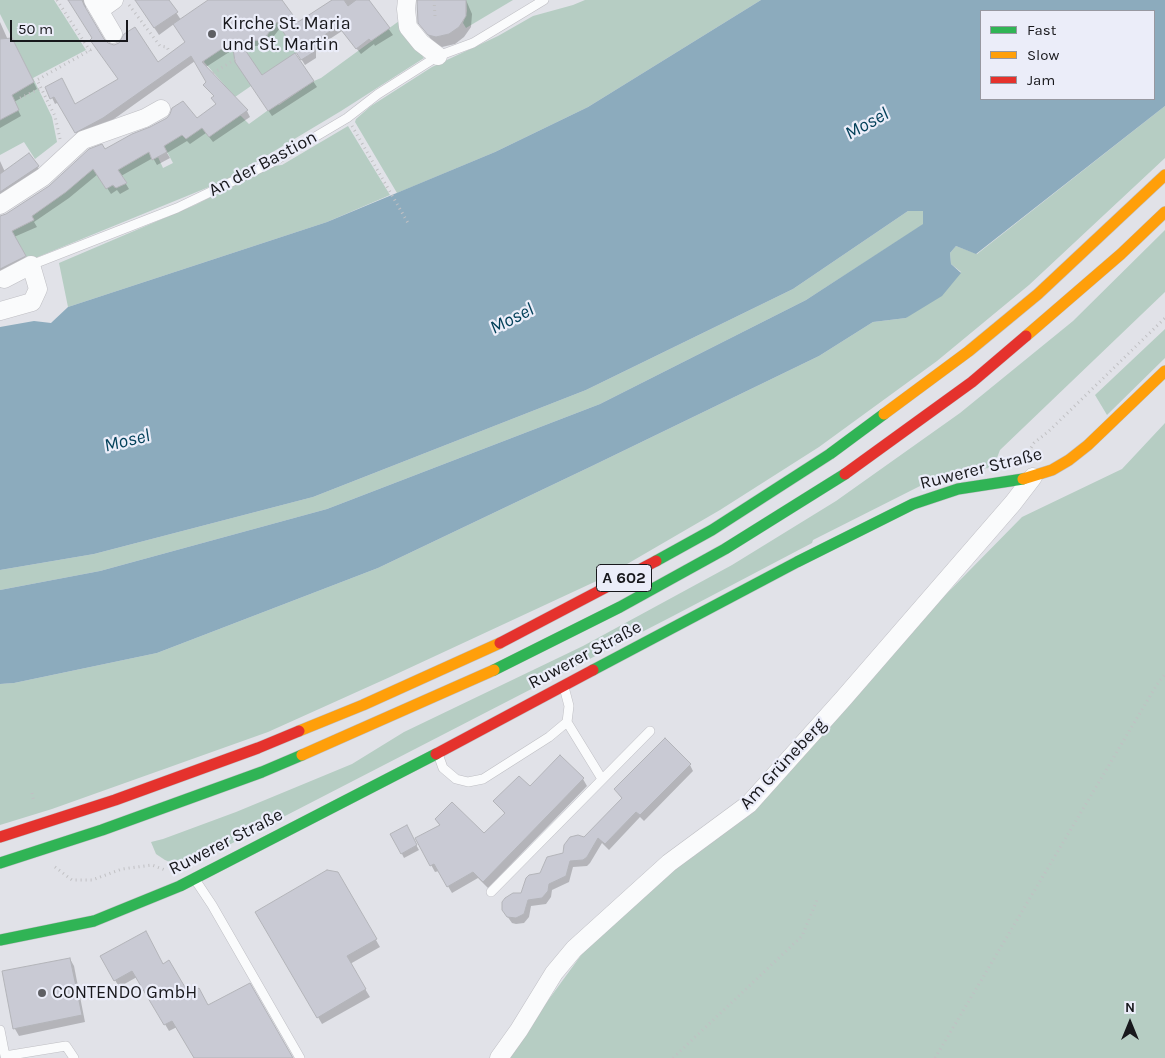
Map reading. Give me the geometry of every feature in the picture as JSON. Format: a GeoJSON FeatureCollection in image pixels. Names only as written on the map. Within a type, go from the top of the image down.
{"type":"FeatureCollection","features":[{"type":"Feature","properties":{"kind":"main road","name":"A 602"},"geometry":{"type":"LineString","coordinates":[[0,837],[142,790],[258,748],[363,705],[509,639],[712,530],[830,454],[969,351],[1038,294],[1165,175]]}},
{"type":"Feature","properties":{"kind":"main road","name":"A 602"},"geometry":{"type":"LineString","coordinates":[[0,863],[102,830],[262,772],[373,725],[521,658],[620,608],[725,549],[840,478],[972,382],[1121,254],[1165,212]]}},
{"type":"Feature","properties":{"kind":"main road","name":"Ruwerer Straße"},"geometry":{"type":"LineString","coordinates":[[0,940],[94,921],[180,886],[438,753],[797,562],[914,504],[958,489],[1033,477],[1052,470],[1088,445],[1165,371]]}},
{"type":"Feature","properties":{"kind":"street"},"geometry":{"type":"LineString","coordinates":[[113,34],[96,5],[114,0]]}},
{"type":"Feature","properties":{"kind":"street"},"geometry":{"type":"LineString","coordinates":[[407,0],[408,27],[421,43],[438,56]]}},
{"type":"Feature","properties":{"kind":"street"},"geometry":{"type":"LineString","coordinates":[[0,204],[43,177],[83,140],[145,118],[160,108]]}},
{"type":"Feature","properties":{"kind":"street"},"geometry":{"type":"LineString","coordinates":[[0,311],[32,302],[38,289],[32,265],[4,279]]}},
{"type":"Feature","properties":{"kind":"street","name":"Am Grüneberg"},"geometry":{"type":"LineString","coordinates":[[499,1058],[519,1030],[554,973],[574,949],[669,863],[748,804],[863,677],[1014,503],[1033,477]]}},
{"type":"Feature","properties":{"kind":"lane","name":"An der Bastion"},"geometry":{"type":"LineString","coordinates":[[32,265],[177,208],[271,163],[347,118],[378,94],[438,56],[473,43],[544,0]]}},
{"type":"Feature","properties":{"kind":"lane"},"geometry":{"type":"LineString","coordinates":[[563,686],[569,706],[567,722],[602,779]]}},
{"type":"Feature","properties":{"kind":"lane"},"geometry":{"type":"LineString","coordinates":[[438,753],[443,768],[456,779],[468,782],[483,779],[549,737],[567,722]]}},
{"type":"Feature","properties":{"kind":"lane"},"geometry":{"type":"LineString","coordinates":[[491,892],[650,731]]}},
{"type":"Feature","properties":{"kind":"lane"},"geometry":{"type":"LineString","coordinates":[[194,879],[212,905],[300,1058]]}},
{"type":"Feature","properties":{"kind":"lane"},"geometry":{"type":"LineString","coordinates":[[0,1030],[5,1056],[66,1046],[74,1058]]}},
{"type":"Feature","properties":{"kind":"path"},"geometry":{"type":"LineString","coordinates":[[58,0],[90,51]]}},
{"type":"Feature","properties":{"kind":"path"},"geometry":{"type":"LineString","coordinates":[[126,0],[160,46],[167,47],[169,51]]}},
{"type":"Feature","properties":{"kind":"path"},"geometry":{"type":"LineString","coordinates":[[434,0],[435,16]]}},
{"type":"Feature","properties":{"kind":"path"},"geometry":{"type":"LineString","coordinates":[[63,158],[55,116],[37,80],[94,48]]}},
{"type":"Feature","properties":{"kind":"path"},"geometry":{"type":"LineString","coordinates":[[213,73],[236,59]]}},
{"type":"Feature","properties":{"kind":"path"},"geometry":{"type":"LineString","coordinates":[[20,98],[42,88]]}},
{"type":"Feature","properties":{"kind":"path"},"geometry":{"type":"LineString","coordinates":[[347,118],[408,223]]}},
{"type":"Feature","properties":{"kind":"path"},"geometry":{"type":"LineString","coordinates":[[1033,477],[1029,451],[1034,443],[1049,431],[1165,318]]}},
{"type":"Feature","properties":{"kind":"path"},"geometry":{"type":"LineString","coordinates":[[935,1058],[1156,686],[1165,674]]}},
{"type":"Feature","properties":{"kind":"path"},"geometry":{"type":"LineString","coordinates":[[32,793],[34,802]]}},
{"type":"Feature","properties":{"kind":"path"},"geometry":{"type":"LineString","coordinates":[[55,867],[72,880],[92,880],[122,869],[152,865],[173,874],[180,886]]}},
{"type":"Feature","properties":{"kind":"path"},"geometry":{"type":"LineString","coordinates":[[673,1058],[802,936],[817,900]]}},
{"type":"Feature","properties":{"kind":"green space"},"geometry":{"type":"Polygon","coordinates":[[[0,0],[54,0],[86,50],[33,78],[52,117],[57,142],[35,159],[24,142],[0,155],[0,120],[12,95],[34,82],[0,14],[0,0]]]}},
{"type":"Feature","properties":{"kind":"green space"},"geometry":{"type":"Polygon","coordinates":[[[466,0],[513,0],[466,28],[463,23],[467,11],[466,0]]]}},
{"type":"Feature","properties":{"kind":"green space"},"geometry":{"type":"Polygon","coordinates":[[[585,0],[761,0],[588,107],[495,152],[397,193],[355,122],[356,119],[371,106],[432,67],[498,36],[533,16],[585,0]]]}},
{"type":"Feature","properties":{"kind":"green space"},"geometry":{"type":"Polygon","coordinates":[[[272,14],[297,53],[262,75],[251,86],[235,97],[204,62],[226,46],[228,49],[233,49],[241,40],[260,41],[265,39],[268,35],[272,14]]]}},
{"type":"Feature","properties":{"kind":"green space"},"geometry":{"type":"Polygon","coordinates":[[[399,21],[424,58],[341,111],[226,180],[28,261],[21,247],[6,234],[34,220],[32,216],[95,168],[115,188],[127,183],[118,170],[149,152],[152,160],[158,157],[163,168],[173,163],[164,146],[182,135],[186,139],[200,124],[209,137],[240,115],[249,124],[278,103],[279,105],[321,78],[399,21]]]}},
{"type":"Feature","properties":{"kind":"green space"},"geometry":{"type":"Polygon","coordinates":[[[1165,106],[1165,158],[1029,285],[937,361],[819,447],[720,510],[603,578],[268,732],[52,809],[0,825],[0,684],[14,683],[157,653],[378,568],[819,356],[873,322],[906,318],[961,272],[951,264],[950,253],[956,246],[977,254],[1165,106]]]}},
{"type":"Feature","properties":{"kind":"green space"},"geometry":{"type":"Polygon","coordinates":[[[348,126],[390,195],[327,222],[68,307],[59,263],[195,205],[272,166],[282,165],[348,126]]]}},
{"type":"Feature","properties":{"kind":"green space"},"geometry":{"type":"Polygon","coordinates":[[[908,211],[924,211],[924,224],[806,300],[600,404],[327,509],[100,571],[0,590],[0,570],[94,554],[313,497],[586,390],[793,289],[908,211]]]}},
{"type":"Feature","properties":{"kind":"green space"},"geometry":{"type":"Polygon","coordinates":[[[1165,230],[1165,292],[1000,450],[993,468],[970,469],[928,482],[190,865],[177,865],[156,854],[151,842],[236,812],[352,764],[404,732],[583,646],[732,565],[836,501],[960,413],[1073,321],[1165,230]]]}},
{"type":"Feature","properties":{"kind":"green space"},"geometry":{"type":"Polygon","coordinates":[[[1165,329],[1165,358],[1107,415],[1095,395],[1165,329]]]}},
{"type":"Feature","properties":{"kind":"green space"},"geometry":{"type":"Polygon","coordinates":[[[1165,423],[1165,1058],[506,1058],[598,932],[742,802],[1022,517],[1122,469],[1165,423]]]}},
{"type":"Feature","properties":{"kind":"water","name":"Mosel"},"geometry":{"type":"Polygon","coordinates":[[[761,0],[1165,0],[1165,106],[976,254],[956,246],[950,253],[951,264],[961,273],[942,296],[906,318],[873,322],[819,356],[378,568],[157,653],[14,683],[0,684],[0,590],[100,571],[327,509],[600,404],[806,300],[923,224],[923,211],[908,211],[793,289],[586,390],[313,497],[94,554],[0,570],[0,327],[34,321],[51,323],[68,307],[327,222],[495,152],[588,107],[761,0]]]}},
{"type":"Feature","properties":{"kind":"building"},"geometry":{"type":"Polygon","coordinates":[[[68,0],[82,0],[108,43],[114,45],[119,43],[124,34],[135,27],[158,62],[185,42],[173,24],[208,0],[282,0],[298,22],[332,0],[344,0],[348,6],[356,0],[369,0],[390,28],[371,41],[369,39],[356,49],[338,26],[314,42],[314,52],[301,60],[277,22],[263,40],[239,41],[262,75],[295,53],[314,81],[268,111],[235,62],[232,42],[202,62],[248,110],[209,137],[202,128],[186,139],[182,135],[164,146],[167,152],[152,160],[149,152],[118,170],[127,183],[116,188],[113,185],[106,189],[93,169],[66,192],[32,216],[34,220],[12,231],[26,256],[0,269],[0,216],[49,186],[89,149],[102,144],[105,149],[132,134],[150,127],[167,118],[172,108],[183,101],[197,118],[216,104],[211,98],[214,96],[203,85],[206,82],[191,56],[103,118],[75,133],[54,97],[50,99],[45,87],[62,78],[75,104],[118,79],[90,40],[92,38],[68,0]]]}},
{"type":"Feature","properties":{"kind":"building"},"geometry":{"type":"Polygon","coordinates":[[[135,0],[169,0],[178,12],[154,28],[135,0]]]}},
{"type":"Feature","properties":{"kind":"building"},"geometry":{"type":"Polygon","coordinates":[[[417,0],[466,0],[466,16],[459,27],[449,34],[436,37],[428,35],[418,23],[417,0]]]}},
{"type":"Feature","properties":{"kind":"building"},"geometry":{"type":"Polygon","coordinates":[[[12,38],[34,82],[12,95],[19,110],[0,120],[0,39],[12,38]]]}},
{"type":"Feature","properties":{"kind":"building"},"geometry":{"type":"Polygon","coordinates":[[[29,153],[39,166],[0,192],[0,174],[29,153]]]}},
{"type":"Feature","properties":{"kind":"building"},"geometry":{"type":"Polygon","coordinates":[[[665,738],[691,764],[640,815],[636,812],[605,844],[598,838],[587,857],[583,860],[570,861],[566,876],[549,884],[548,891],[542,898],[528,900],[524,914],[516,918],[507,917],[502,910],[502,902],[505,898],[513,893],[521,893],[526,878],[529,875],[540,873],[547,857],[563,853],[564,845],[570,837],[578,835],[584,837],[622,798],[614,789],[665,738]]]}},
{"type":"Feature","properties":{"kind":"building"},"geometry":{"type":"Polygon","coordinates":[[[560,755],[584,778],[483,882],[473,872],[447,887],[434,864],[430,866],[415,838],[440,825],[435,819],[452,802],[484,833],[505,813],[493,801],[519,776],[530,786],[560,755]]]}},
{"type":"Feature","properties":{"kind":"building"},"geometry":{"type":"Polygon","coordinates":[[[407,825],[417,845],[401,854],[390,834],[407,825]]]}},
{"type":"Feature","properties":{"kind":"building"},"geometry":{"type":"Polygon","coordinates":[[[327,870],[338,872],[377,939],[347,956],[366,989],[317,1018],[255,912],[327,870]]]}},
{"type":"Feature","properties":{"kind":"building"},"geometry":{"type":"Polygon","coordinates":[[[146,931],[163,964],[169,960],[189,994],[199,988],[208,1005],[250,983],[293,1058],[194,1058],[172,1021],[164,1025],[132,971],[114,981],[100,956],[146,931]]]}},
{"type":"Feature","properties":{"kind":"building","name":"CONTENDO GmbH"},"geometry":{"type":"Polygon","coordinates":[[[70,958],[82,1015],[13,1029],[2,971],[70,958]]]}},
{"type":"Feature","properties":{"kind":"traffic: fast"},"geometry":{"type":"LineString","coordinates":[[656,561],[712,530],[830,454],[884,414]]}},
{"type":"Feature","properties":{"kind":"traffic: fast"},"geometry":{"type":"LineString","coordinates":[[494,670],[620,607],[725,549],[845,474]]}},
{"type":"Feature","properties":{"kind":"traffic: fast"},"geometry":{"type":"LineString","coordinates":[[593,670],[797,562],[913,504],[958,489],[1023,479]]}},
{"type":"Feature","properties":{"kind":"traffic: fast"},"geometry":{"type":"LineString","coordinates":[[0,940],[94,921],[180,886],[436,754]]}},
{"type":"Feature","properties":{"kind":"traffic: fast"},"geometry":{"type":"LineString","coordinates":[[0,863],[102,830],[262,772],[302,755]]}},
{"type":"Feature","properties":{"kind":"traffic: slow"},"geometry":{"type":"LineString","coordinates":[[884,414],[969,351],[1038,294],[1165,175]]}},
{"type":"Feature","properties":{"kind":"traffic: slow"},"geometry":{"type":"LineString","coordinates":[[1026,336],[1121,254],[1165,212]]}},
{"type":"Feature","properties":{"kind":"traffic: slow"},"geometry":{"type":"LineString","coordinates":[[1023,479],[1052,470],[1069,460],[1088,445],[1165,371]]}},
{"type":"Feature","properties":{"kind":"traffic: slow"},"geometry":{"type":"LineString","coordinates":[[299,731],[363,705],[500,643]]}},
{"type":"Feature","properties":{"kind":"traffic: slow"},"geometry":{"type":"LineString","coordinates":[[302,755],[494,670]]}},
{"type":"Feature","properties":{"kind":"traffic: jam"},"geometry":{"type":"LineString","coordinates":[[845,474],[972,382],[1026,336]]}},
{"type":"Feature","properties":{"kind":"traffic: jam"},"geometry":{"type":"LineString","coordinates":[[500,643],[656,561]]}},
{"type":"Feature","properties":{"kind":"traffic: jam"},"geometry":{"type":"LineString","coordinates":[[436,754],[593,670]]}},
{"type":"Feature","properties":{"kind":"traffic: jam"},"geometry":{"type":"LineString","coordinates":[[0,837],[115,800],[258,748],[299,731]]}},
{"type":"Feature","properties":{"kind":"place","name":"Kirche St. Maria und St. Martin"},"geometry":{"type":"Point","coordinates":[212,34]}},
{"type":"Feature","properties":{"kind":"place","name":"CONTENDO GmbH"},"geometry":{"type":"Point","coordinates":[42,993]}}]}
